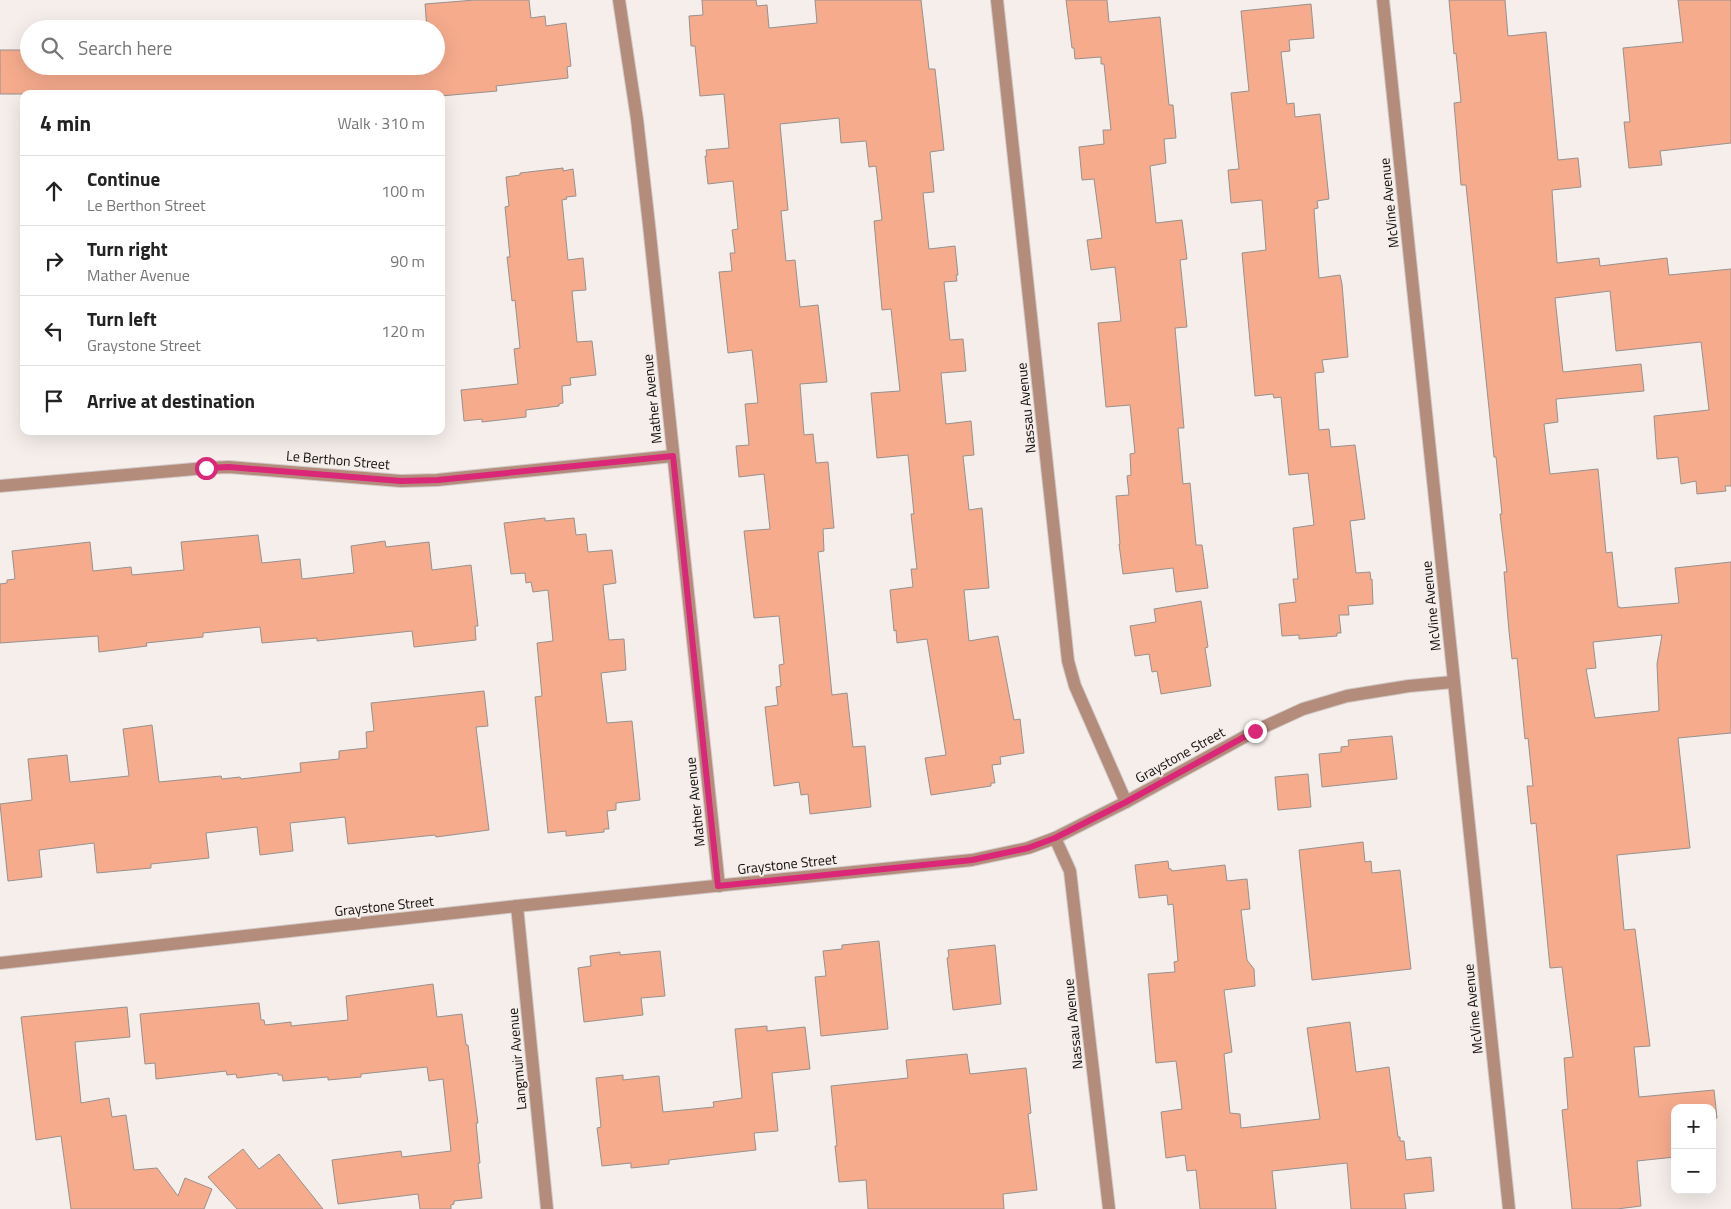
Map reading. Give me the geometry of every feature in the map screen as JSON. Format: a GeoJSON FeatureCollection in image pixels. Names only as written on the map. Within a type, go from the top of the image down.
{"type":"FeatureCollection","features":[{"type":"Feature","properties":{"kind":"street","name":"Mather Avenue"},"geometry":{"type":"LineString","coordinates":[[618,0],[637,119],[718,886]]}},
{"type":"Feature","properties":{"kind":"street","name":"Nassau Avenue"},"geometry":{"type":"LineString","coordinates":[[997,0],[1068,662],[1075,686],[1126,802]]}},
{"type":"Feature","properties":{"kind":"street","name":"McVine Avenue"},"geometry":{"type":"LineString","coordinates":[[1383,0],[1509,1209]]}},
{"type":"Feature","properties":{"kind":"street","name":"Le Berthon Street"},"geometry":{"type":"LineString","coordinates":[[0,486],[229,467],[401,481],[438,480],[673,456]]}},
{"type":"Feature","properties":{"kind":"street","name":"Graystone Street"},"geometry":{"type":"LineString","coordinates":[[0,963],[517,906],[972,860],[1028,848],[1055,838],[1126,802],[1255,731],[1303,709],[1348,696],[1409,686],[1454,682]]}},
{"type":"Feature","properties":{"kind":"street","name":"Nassau Avenue"},"geometry":{"type":"LineString","coordinates":[[1055,838],[1070,871],[1108,1209]]}},
{"type":"Feature","properties":{"kind":"street","name":"Langmuir Avenue"},"geometry":{"type":"LineString","coordinates":[[517,906],[547,1209]]}},
{"type":"Feature","properties":{"kind":"building"},"geometry":{"type":"Polygon","coordinates":[[[475,0],[529,0],[531,18],[545,16],[546,26],[566,23],[571,66],[567,67],[568,78],[496,86],[497,91],[445,96],[445,90],[20,90],[20,94],[0,94],[0,50],[20,50],[20,75],[445,75],[445,20],[426,20],[425,4],[475,0]]]}},
{"type":"Feature","properties":{"kind":"building"},"geometry":{"type":"Polygon","coordinates":[[[702,0],[756,0],[757,6],[767,5],[769,28],[817,23],[815,0],[921,0],[929,69],[935,69],[944,150],[930,152],[934,192],[923,193],[929,249],[955,246],[957,281],[944,282],[950,340],[963,339],[966,371],[941,373],[946,424],[971,421],[974,455],[963,456],[969,510],[982,508],[989,588],[964,590],[969,641],[998,636],[1014,720],[1020,719],[1024,753],[1000,757],[1001,764],[992,765],[995,783],[991,783],[991,786],[931,795],[925,758],[946,755],[927,639],[897,643],[890,590],[913,587],[911,569],[917,569],[911,514],[914,514],[908,455],[877,458],[871,393],[900,391],[891,309],[882,310],[874,221],[882,220],[876,166],[869,167],[866,141],[841,143],[839,118],[780,124],[788,210],[781,211],[786,261],[795,260],[800,307],[818,305],[827,382],[800,384],[804,435],[813,434],[816,463],[828,462],[834,528],[823,529],[824,551],[818,552],[832,695],[847,693],[853,747],[865,746],[871,807],[810,814],[808,794],[801,795],[799,782],[774,786],[765,707],[778,705],[776,687],[781,686],[779,665],[784,664],[779,616],[754,618],[744,531],[770,529],[764,474],[739,477],[736,446],[749,445],[745,404],[758,403],[752,350],[728,353],[719,272],[732,271],[730,253],[735,253],[732,230],[738,229],[733,181],[708,184],[706,150],[729,148],[724,94],[700,96],[695,46],[691,46],[689,16],[703,15],[702,0]]]}},
{"type":"Feature","properties":{"kind":"building"},"geometry":{"type":"Polygon","coordinates":[[[1066,0],[1107,0],[1109,22],[1160,17],[1169,105],[1173,105],[1176,138],[1164,139],[1166,163],[1150,166],[1156,223],[1182,220],[1187,259],[1180,260],[1187,327],[1175,328],[1184,428],[1178,428],[1183,484],[1190,483],[1196,545],[1202,545],[1208,588],[1176,592],[1173,568],[1123,574],[1116,496],[1129,495],[1127,476],[1131,475],[1130,454],[1135,453],[1130,405],[1106,407],[1098,323],[1121,321],[1115,267],[1091,270],[1087,240],[1102,238],[1094,179],[1082,180],[1079,147],[1104,144],[1103,130],[1111,130],[1104,64],[1101,64],[1101,57],[1075,59],[1066,0]]]}},
{"type":"Feature","properties":{"kind":"building"},"geometry":{"type":"Polygon","coordinates":[[[1449,0],[1505,0],[1508,36],[1546,32],[1558,160],[1578,158],[1581,187],[1552,190],[1557,263],[1599,258],[1600,266],[1667,258],[1669,275],[1731,269],[1731,486],[1725,486],[1726,491],[1697,494],[1696,481],[1681,484],[1678,457],[1657,459],[1654,416],[1709,410],[1701,342],[1616,351],[1610,291],[1555,298],[1563,372],[1641,364],[1644,391],[1556,399],[1558,422],[1544,424],[1550,474],[1598,469],[1606,553],[1612,552],[1618,607],[1679,603],[1675,568],[1731,562],[1731,733],[1678,738],[1690,848],[1617,855],[1624,930],[1635,929],[1650,1046],[1634,1047],[1639,1097],[1714,1090],[1716,1104],[1671,1104],[1671,1157],[1637,1161],[1641,1206],[1617,1209],[1572,1209],[1562,1110],[1568,1109],[1564,1058],[1573,1057],[1562,967],[1550,968],[1536,823],[1531,824],[1527,786],[1533,786],[1528,738],[1525,739],[1517,658],[1512,659],[1504,572],[1507,572],[1496,457],[1494,457],[1466,185],[1461,185],[1454,103],[1461,102],[1456,53],[1454,54],[1449,0]],[[1662,635],[1593,642],[1596,668],[1586,669],[1595,718],[1659,711],[1657,664],[1662,635]]]}},
{"type":"Feature","properties":{"kind":"building"},"geometry":{"type":"Polygon","coordinates":[[[1678,0],[1731,0],[1731,143],[1660,151],[1662,165],[1629,168],[1624,122],[1630,122],[1623,48],[1683,42],[1678,0]]]}},
{"type":"Feature","properties":{"kind":"building"},"geometry":{"type":"Polygon","coordinates":[[[1311,4],[1314,38],[1289,40],[1290,51],[1281,52],[1287,104],[1294,103],[1295,117],[1320,114],[1329,199],[1317,201],[1318,208],[1314,209],[1319,278],[1340,275],[1342,284],[1348,357],[1322,360],[1324,372],[1315,373],[1319,430],[1329,429],[1331,447],[1355,445],[1365,519],[1350,521],[1356,573],[1370,572],[1373,604],[1348,606],[1349,615],[1339,615],[1341,633],[1337,633],[1337,636],[1299,639],[1299,635],[1282,636],[1279,604],[1296,602],[1293,579],[1298,579],[1293,528],[1314,525],[1308,473],[1289,475],[1281,397],[1274,398],[1273,394],[1255,396],[1242,253],[1266,250],[1262,200],[1231,203],[1228,170],[1239,169],[1231,93],[1249,91],[1241,11],[1311,4]]]}},
{"type":"Feature","properties":{"kind":"building"},"geometry":{"type":"Polygon","coordinates":[[[563,168],[563,171],[573,169],[576,196],[566,197],[567,199],[562,200],[568,260],[583,258],[586,290],[572,291],[577,342],[592,341],[596,375],[570,378],[571,385],[562,386],[563,403],[559,404],[559,406],[526,410],[526,417],[482,422],[482,419],[464,421],[461,390],[518,384],[514,349],[520,348],[515,300],[512,301],[507,257],[510,257],[505,207],[509,206],[506,177],[520,175],[520,173],[563,168]]]}},
{"type":"Feature","properties":{"kind":"building"},"geometry":{"type":"Polygon","coordinates":[[[545,518],[545,521],[574,518],[576,535],[586,534],[588,552],[612,550],[616,583],[603,585],[609,640],[624,639],[626,670],[601,673],[607,723],[632,721],[640,800],[616,803],[616,810],[607,811],[609,829],[604,829],[604,832],[566,836],[566,831],[548,833],[535,697],[542,696],[537,643],[553,641],[548,590],[533,592],[531,582],[526,583],[525,573],[511,574],[504,523],[545,518]]]}},
{"type":"Feature","properties":{"kind":"building"},"geometry":{"type":"Polygon","coordinates":[[[258,535],[262,563],[300,559],[302,579],[354,573],[351,546],[385,541],[386,547],[429,542],[432,570],[471,565],[478,626],[475,626],[476,640],[414,647],[412,631],[317,641],[317,638],[262,643],[260,627],[203,633],[203,637],[146,643],[147,646],[99,652],[98,636],[0,643],[0,584],[7,583],[7,580],[15,579],[12,551],[90,542],[93,571],[131,567],[132,575],[184,570],[181,542],[258,535]]]}},
{"type":"Feature","properties":{"kind":"building"},"geometry":{"type":"Polygon","coordinates":[[[1201,601],[1208,647],[1205,648],[1211,686],[1161,694],[1157,671],[1152,672],[1149,654],[1135,656],[1130,626],[1156,622],[1154,609],[1201,601]]]}},
{"type":"Feature","properties":{"kind":"building"},"geometry":{"type":"Polygon","coordinates":[[[484,691],[488,726],[476,727],[489,830],[436,837],[435,835],[348,844],[345,817],[290,823],[293,851],[260,855],[257,827],[206,833],[209,858],[151,864],[151,868],[97,873],[94,843],[39,850],[42,877],[8,881],[0,804],[32,800],[28,759],[67,755],[70,782],[129,776],[123,729],[152,725],[159,782],[221,776],[222,779],[240,777],[241,779],[301,772],[300,763],[339,759],[339,751],[367,748],[366,732],[374,731],[371,703],[484,691]]]}},
{"type":"Feature","properties":{"kind":"building"},"geometry":{"type":"Polygon","coordinates":[[[1392,736],[1397,779],[1322,787],[1319,754],[1341,752],[1341,747],[1349,746],[1348,740],[1392,736]]]}},
{"type":"Feature","properties":{"kind":"building"},"geometry":{"type":"Polygon","coordinates":[[[1308,774],[1311,807],[1278,810],[1275,777],[1308,774]]]}},
{"type":"Feature","properties":{"kind":"building"},"geometry":{"type":"Polygon","coordinates":[[[1363,842],[1365,862],[1371,861],[1372,873],[1400,870],[1411,969],[1312,980],[1299,850],[1363,842]]]}},
{"type":"Feature","properties":{"kind":"building"},"geometry":{"type":"Polygon","coordinates":[[[1168,861],[1169,869],[1172,871],[1225,865],[1227,881],[1247,879],[1250,909],[1241,910],[1247,960],[1254,969],[1255,986],[1224,990],[1232,1052],[1224,1054],[1230,1113],[1240,1114],[1241,1128],[1320,1119],[1307,1028],[1350,1022],[1356,1072],[1389,1067],[1398,1137],[1400,1137],[1400,1141],[1404,1141],[1406,1160],[1431,1157],[1434,1191],[1404,1194],[1406,1209],[1351,1209],[1347,1163],[1272,1171],[1276,1209],[1200,1209],[1196,1170],[1187,1171],[1185,1155],[1166,1158],[1161,1112],[1182,1109],[1176,1061],[1156,1063],[1152,1020],[1148,974],[1175,972],[1174,962],[1178,961],[1173,904],[1168,905],[1167,895],[1139,898],[1135,865],[1168,861]]]}},
{"type":"Feature","properties":{"kind":"building"},"geometry":{"type":"Polygon","coordinates":[[[879,941],[888,1029],[821,1036],[815,977],[826,976],[823,951],[842,949],[842,945],[879,941]]]}},
{"type":"Feature","properties":{"kind":"building"},"geometry":{"type":"Polygon","coordinates":[[[995,945],[1001,1004],[953,1010],[947,958],[949,957],[948,950],[995,945]]]}},
{"type":"Feature","properties":{"kind":"building"},"geometry":{"type":"Polygon","coordinates":[[[660,951],[665,996],[641,998],[643,1015],[584,1022],[578,968],[591,966],[590,956],[620,952],[620,955],[660,951]]]}},
{"type":"Feature","properties":{"kind":"building"},"geometry":{"type":"Polygon","coordinates":[[[433,984],[437,1017],[462,1014],[478,1123],[476,1123],[480,1163],[478,1163],[482,1198],[454,1201],[451,1209],[420,1209],[418,1194],[338,1204],[332,1160],[401,1151],[402,1157],[451,1151],[443,1079],[429,1081],[427,1067],[361,1074],[361,1077],[328,1080],[328,1077],[283,1081],[282,1075],[278,1075],[278,1073],[237,1078],[236,1074],[227,1075],[226,1071],[156,1079],[155,1063],[145,1064],[140,1014],[259,1003],[261,1020],[264,1020],[265,1025],[291,1022],[291,1026],[348,1020],[346,996],[433,984]]]}},
{"type":"Feature","properties":{"kind":"building"},"geometry":{"type":"Polygon","coordinates":[[[127,1007],[130,1037],[75,1042],[81,1103],[109,1098],[112,1117],[126,1115],[134,1170],[157,1168],[178,1196],[185,1178],[212,1189],[204,1209],[71,1209],[61,1136],[36,1140],[21,1017],[127,1007]]]}},
{"type":"Feature","properties":{"kind":"building"},"geometry":{"type":"Polygon","coordinates":[[[767,1026],[767,1031],[805,1027],[810,1069],[772,1073],[778,1131],[754,1133],[756,1150],[669,1160],[669,1164],[631,1168],[631,1163],[602,1166],[597,1128],[601,1127],[596,1078],[623,1075],[623,1080],[659,1076],[663,1112],[714,1107],[713,1102],[742,1098],[735,1029],[767,1026]]]}},
{"type":"Feature","properties":{"kind":"building"},"geometry":{"type":"Polygon","coordinates":[[[967,1054],[970,1074],[1026,1068],[1031,1113],[1028,1114],[1037,1190],[1003,1194],[1004,1209],[868,1209],[866,1180],[839,1182],[831,1086],[908,1078],[906,1060],[967,1054]]]}},
{"type":"Feature","properties":{"kind":"building"},"geometry":{"type":"Polygon","coordinates":[[[243,1149],[259,1169],[279,1154],[323,1209],[237,1209],[208,1177],[243,1149]]]}},
{"type":"Feature","properties":{"kind":"route"},"geometry":{"type":"LineString","coordinates":[[206,468],[229,467],[401,481],[472,477],[673,456],[718,886],[972,860],[1028,848],[1055,838],[1126,802],[1255,731]]}}]}
